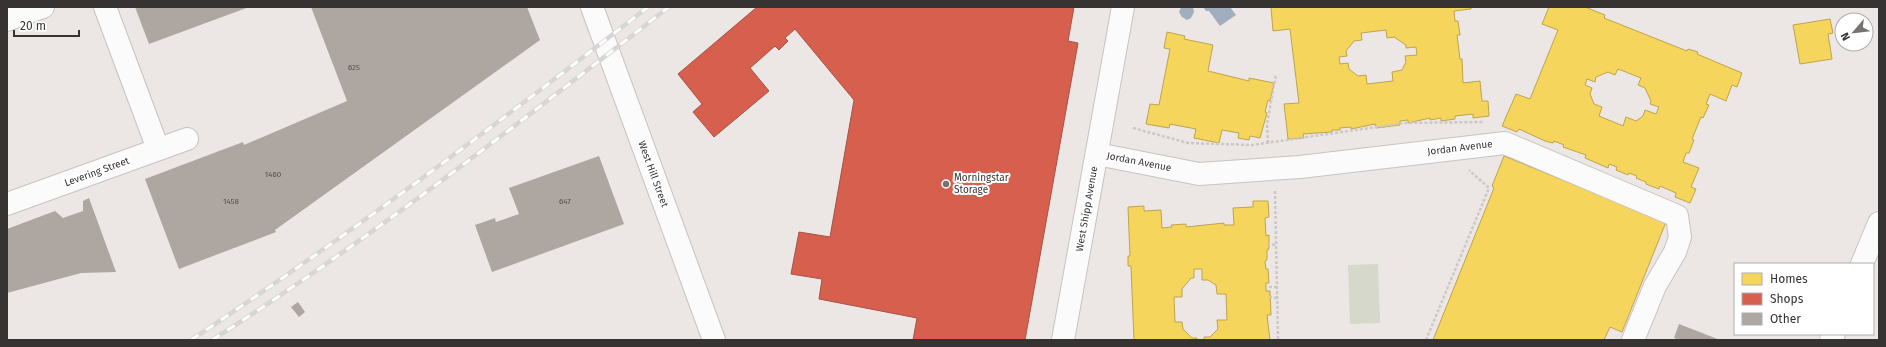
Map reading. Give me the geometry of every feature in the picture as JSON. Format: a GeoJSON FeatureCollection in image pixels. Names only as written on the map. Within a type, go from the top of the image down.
{"type":"FeatureCollection","features":[{"type":"Feature","properties":{"kind":"street"},"geometry":{"type":"LineString","coordinates":[[7,20],[43,7]]}},
{"type":"Feature","properties":{"kind":"street"},"geometry":{"type":"LineString","coordinates":[[105,7],[158,150]]}},
{"type":"Feature","properties":{"kind":"street","name":"West Hill Street"},"geometry":{"type":"LineString","coordinates":[[592,7],[714,340]]}},
{"type":"Feature","properties":{"kind":"street","name":"West Shipp Avenue"},"geometry":{"type":"LineString","coordinates":[[1063,340],[1123,7]]}},
{"type":"Feature","properties":{"kind":"street","name":"Levering Street"},"geometry":{"type":"LineString","coordinates":[[7,204],[187,139]]}},
{"type":"Feature","properties":{"kind":"street","name":"Jordan Avenue"},"geometry":{"type":"LineString","coordinates":[[1097,154],[1199,174],[1271,169],[1505,143],[1677,216],[1680,237],[1675,252],[1655,286],[1633,340]]}},
{"type":"Feature","properties":{"kind":"street"},"geometry":{"type":"LineString","coordinates":[[1862,263],[1879,223]]}},
{"type":"Feature","properties":{"kind":"path"},"geometry":{"type":"LineString","coordinates":[[1276,74],[1267,124],[1274,186],[1278,340]]}},
{"type":"Feature","properties":{"kind":"path"},"geometry":{"type":"LineString","coordinates":[[1426,340],[1489,188],[1462,164],[1456,149],[1453,122]]}},
{"type":"Feature","properties":{"kind":"path"},"geometry":{"type":"LineString","coordinates":[[1267,244],[1276,245]]}},
{"type":"Feature","properties":{"kind":"path"},"geometry":{"type":"LineString","coordinates":[[1269,287],[1277,287]]}},
{"type":"Feature","properties":{"kind":"path"},"geometry":{"type":"LineString","coordinates":[[1269,297],[1277,298]]}},
{"type":"Feature","properties":{"kind":"shaded area"},"geometry":{"type":"Polygon","coordinates":[[[1378,264],[1380,323],[1350,324],[1348,265],[1378,264]]]}},
{"type":"Feature","properties":{"kind":"water"},"geometry":{"type":"Polygon","coordinates":[[[1181,7],[1193,7],[1194,12],[1191,18],[1187,20],[1182,17],[1179,12],[1181,7]]]}},
{"type":"Feature","properties":{"kind":"water"},"geometry":{"type":"Polygon","coordinates":[[[1203,7],[1230,7],[1236,15],[1220,26],[1209,11],[1206,11],[1203,7]]]}},
{"type":"Feature","properties":{"kind":"building: Homes"},"geometry":{"type":"Polygon","coordinates":[[[1271,7],[1471,7],[1471,9],[1454,11],[1455,21],[1458,21],[1460,35],[1457,35],[1460,59],[1462,59],[1463,83],[1480,81],[1482,101],[1488,101],[1489,116],[1473,118],[1473,114],[1455,116],[1455,119],[1441,121],[1441,118],[1430,120],[1430,118],[1408,123],[1408,120],[1400,121],[1400,125],[1376,128],[1375,124],[1351,129],[1351,127],[1340,128],[1340,130],[1332,130],[1332,132],[1303,134],[1304,138],[1288,139],[1284,104],[1299,103],[1290,29],[1273,31],[1271,7]],[[1386,30],[1361,33],[1362,40],[1354,41],[1346,51],[1347,56],[1339,57],[1340,64],[1348,63],[1349,69],[1358,76],[1366,75],[1367,84],[1393,81],[1392,72],[1402,70],[1406,62],[1405,56],[1417,55],[1416,47],[1406,48],[1406,45],[1394,37],[1387,38],[1386,30]]]}},
{"type":"Feature","properties":{"kind":"building: Homes"},"geometry":{"type":"Polygon","coordinates":[[[1549,7],[1585,7],[1605,15],[1604,18],[1687,51],[1688,49],[1698,52],[1697,54],[1742,73],[1737,87],[1732,85],[1726,101],[1710,94],[1706,104],[1709,105],[1703,118],[1701,117],[1692,139],[1694,140],[1689,153],[1686,153],[1683,162],[1699,168],[1691,187],[1696,189],[1690,203],[1675,197],[1676,193],[1660,186],[1659,189],[1646,184],[1646,182],[1636,178],[1637,176],[1629,173],[1628,175],[1616,170],[1617,167],[1609,164],[1608,168],[1585,158],[1586,155],[1563,147],[1564,145],[1554,141],[1553,143],[1545,141],[1519,129],[1517,132],[1502,126],[1516,94],[1530,99],[1558,30],[1542,24],[1549,7]],[[1618,69],[1615,75],[1608,72],[1596,77],[1595,82],[1587,79],[1585,85],[1592,88],[1590,94],[1594,104],[1602,107],[1599,116],[1623,126],[1626,117],[1636,121],[1643,116],[1645,110],[1656,114],[1659,107],[1650,104],[1651,101],[1645,88],[1638,85],[1641,78],[1618,69]]]}},
{"type":"Feature","properties":{"kind":"building: Homes"},"geometry":{"type":"Polygon","coordinates":[[[1830,19],[1833,33],[1828,34],[1832,59],[1800,64],[1793,25],[1830,19]]]}},
{"type":"Feature","properties":{"kind":"building: Homes"},"geometry":{"type":"Polygon","coordinates":[[[1167,32],[1185,36],[1184,39],[1213,45],[1208,71],[1249,81],[1249,78],[1274,83],[1270,101],[1268,100],[1265,112],[1267,113],[1260,138],[1250,136],[1249,140],[1238,138],[1239,133],[1222,130],[1219,143],[1194,138],[1196,129],[1170,124],[1169,128],[1146,124],[1150,104],[1159,105],[1170,49],[1164,48],[1167,32]]]}},
{"type":"Feature","properties":{"kind":"building: Homes"},"geometry":{"type":"Polygon","coordinates":[[[1504,156],[1666,222],[1622,332],[1610,327],[1604,340],[1433,340],[1494,188],[1492,186],[1504,156]]]}},
{"type":"Feature","properties":{"kind":"building: Homes"},"geometry":{"type":"Polygon","coordinates":[[[1253,201],[1268,201],[1269,217],[1265,218],[1266,236],[1269,235],[1269,249],[1267,250],[1267,260],[1265,261],[1266,269],[1268,269],[1269,283],[1266,283],[1266,291],[1270,291],[1271,315],[1267,315],[1270,340],[1204,340],[1204,337],[1210,337],[1218,329],[1217,320],[1227,320],[1226,294],[1217,294],[1216,285],[1208,280],[1202,280],[1202,269],[1194,269],[1194,278],[1191,278],[1182,289],[1182,297],[1174,297],[1175,322],[1182,322],[1183,329],[1192,338],[1197,338],[1197,340],[1134,340],[1131,266],[1128,266],[1128,256],[1130,256],[1128,207],[1144,206],[1144,211],[1161,210],[1162,228],[1172,227],[1171,225],[1186,224],[1186,227],[1224,223],[1224,225],[1234,225],[1233,208],[1253,207],[1253,201]]]}},
{"type":"Feature","properties":{"kind":"building: Shops","name":"Morningstar Storage"},"geometry":{"type":"Polygon","coordinates":[[[757,7],[1074,7],[1068,41],[1078,43],[1025,340],[913,340],[917,318],[819,299],[822,279],[791,274],[799,232],[830,237],[854,100],[795,29],[785,38],[788,41],[779,50],[775,46],[750,68],[769,91],[714,137],[693,112],[702,104],[678,74],[757,7]]]}},
{"type":"Feature","properties":{"kind":"building: Other"},"geometry":{"type":"Polygon","coordinates":[[[135,7],[249,7],[149,44],[135,7]]]}},
{"type":"Feature","properties":{"kind":"building: Other"},"geometry":{"type":"Polygon","coordinates":[[[311,7],[527,7],[540,40],[275,230],[276,232],[179,269],[145,179],[243,142],[244,145],[347,101],[311,7]]]}},
{"type":"Feature","properties":{"kind":"building: Other"},"geometry":{"type":"Polygon","coordinates":[[[599,156],[624,224],[492,272],[475,225],[495,218],[496,222],[519,214],[509,188],[599,156]]]}},
{"type":"Feature","properties":{"kind":"building: Other"},"geometry":{"type":"Polygon","coordinates":[[[89,198],[116,272],[81,273],[7,293],[7,229],[55,211],[63,218],[83,211],[83,201],[89,198]]]}},
{"type":"Feature","properties":{"kind":"building: Other"},"geometry":{"type":"Polygon","coordinates":[[[298,302],[305,312],[299,317],[291,307],[298,302]]]}},
{"type":"Feature","properties":{"kind":"building: Other"},"geometry":{"type":"Polygon","coordinates":[[[1679,324],[1720,340],[1680,340],[1674,338],[1679,324]]]}},
{"type":"Feature","properties":{"kind":"railway"},"geometry":{"type":"LineString","coordinates":[[191,340],[250,301],[365,220],[536,93],[648,7]]}},
{"type":"Feature","properties":{"kind":"railway"},"geometry":{"type":"LineString","coordinates":[[212,340],[330,262],[387,221],[501,136],[669,7]]}},
{"type":"Feature","properties":{"kind":"place","name":"Morningstar Storage"},"geometry":{"type":"Point","coordinates":[946,184]}}]}
